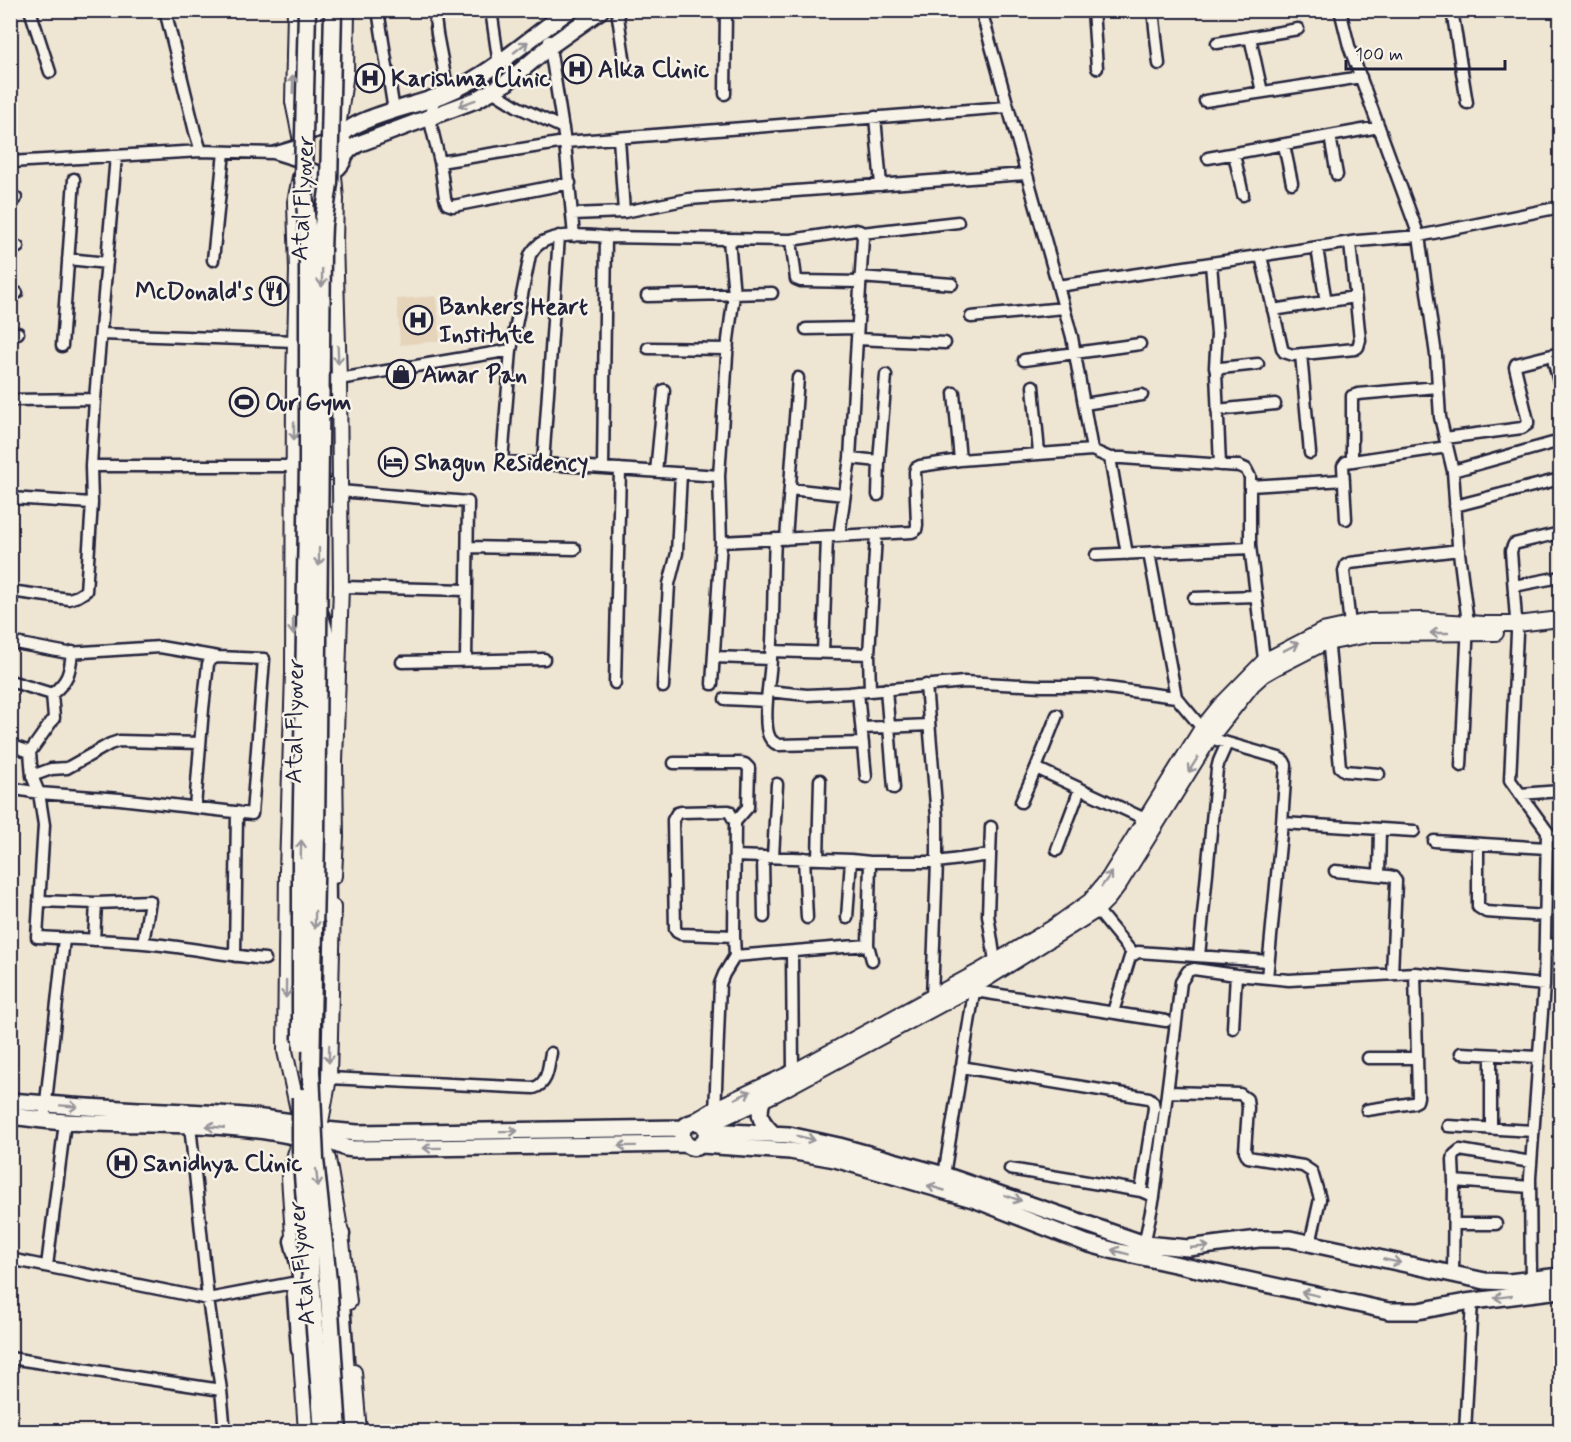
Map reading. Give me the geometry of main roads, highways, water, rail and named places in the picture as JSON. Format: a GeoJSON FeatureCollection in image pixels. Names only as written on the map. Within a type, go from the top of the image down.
{"type":"FeatureCollection","features":[{"type":"Feature","properties":{"kind":"main road","name":"Atal Flyover"},"geometry":{"type":"LineString","coordinates":[[307,10],[303,196],[307,214],[308,239],[309,393],[300,891],[301,1150],[323,1431]]}},
{"type":"Feature","properties":{"kind":"main road","name":"Atal Flyover"},"geometry":{"type":"LineString","coordinates":[[333,10],[329,183],[322,250],[316,836],[311,1071],[315,1159],[328,1281],[339,1431]]}},
{"type":"Feature","properties":{"kind":"main road"},"geometry":{"type":"LineString","coordinates":[[339,136],[358,123],[442,95],[475,79],[498,65],[550,20],[570,10]]}},
{"type":"Feature","properties":{"kind":"main road"},"geometry":{"type":"LineString","coordinates":[[344,156],[358,144],[476,100],[492,91],[506,83],[550,46],[600,10]]}},
{"type":"Feature","properties":{"kind":"main road"},"geometry":{"type":"LineString","coordinates":[[317,129],[332,130],[339,136],[345,147],[344,156],[334,171],[325,174],[316,173],[306,168],[302,162],[299,152],[300,143],[306,135],[317,129]]}},
{"type":"Feature","properties":{"kind":"main road"},"geometry":{"type":"LineString","coordinates":[[319,611],[329,648],[326,809],[330,911]]}},
{"type":"Feature","properties":{"kind":"main road"},"geometry":{"type":"LineString","coordinates":[[10,1101],[45,1112],[65,1122],[190,1125],[274,1132],[299,1131]]}},
{"type":"Feature","properties":{"kind":"main road"},"geometry":{"type":"LineString","coordinates":[[762,1101],[761,1118],[773,1134]]}},
{"type":"Feature","properties":{"kind":"main road"},"geometry":{"type":"LineString","coordinates":[[10,1116],[45,1112],[188,1112],[271,1118],[299,1131]]}},
{"type":"Feature","properties":{"kind":"main road"},"geometry":{"type":"LineString","coordinates":[[323,1133],[317,1145],[308,1147],[303,1145],[299,1131],[307,1118],[312,1118],[323,1133],[346,1148],[354,1149],[686,1144],[694,1147],[702,1126]]}},
{"type":"Feature","properties":{"kind":"main road"},"geometry":{"type":"LineString","coordinates":[[702,1126],[790,1151],[835,1159],[976,1200],[1086,1243],[1143,1251],[1389,1311],[1418,1311],[1472,1301],[1531,1287],[1560,1276]]}},
{"type":"Feature","properties":{"kind":"main road"},"geometry":{"type":"LineString","coordinates":[[323,1133],[702,1126],[789,1135],[839,1146],[944,1175],[1143,1251],[1259,1239],[1290,1239],[1453,1275],[1560,1290]]}},
{"type":"Feature","properties":{"kind":"main road"},"geometry":{"type":"LineString","coordinates":[[341,1234],[336,1253],[350,1431]]}},
{"type":"Feature","properties":{"kind":"main road"},"geometry":{"type":"LineString","coordinates":[[293,1241],[301,1275],[315,1431]]}},
{"type":"Feature","properties":{"kind":"place","name":"Alka Clinic"},"geometry":{"type":"Point","coordinates":[577,69]}},
{"type":"Feature","properties":{"kind":"place","name":"Karishma Clinic"},"geometry":{"type":"Point","coordinates":[370,78]}},
{"type":"Feature","properties":{"kind":"place","name":"McDonald's"},"geometry":{"type":"Point","coordinates":[274,291]}},
{"type":"Feature","properties":{"kind":"place","name":"Bankers Heart Institute"},"geometry":{"type":"Point","coordinates":[418,320]}},
{"type":"Feature","properties":{"kind":"place","name":"Amar Pan"},"geometry":{"type":"Point","coordinates":[401,374]}},
{"type":"Feature","properties":{"kind":"place","name":"Our Gym"},"geometry":{"type":"Point","coordinates":[244,402]}},
{"type":"Feature","properties":{"kind":"place","name":"Shagun Residency"},"geometry":{"type":"Point","coordinates":[393,462]}},
{"type":"Feature","properties":{"kind":"place","name":"Sanidhya Clinic"},"geometry":{"type":"Point","coordinates":[122,1163]}}]}
